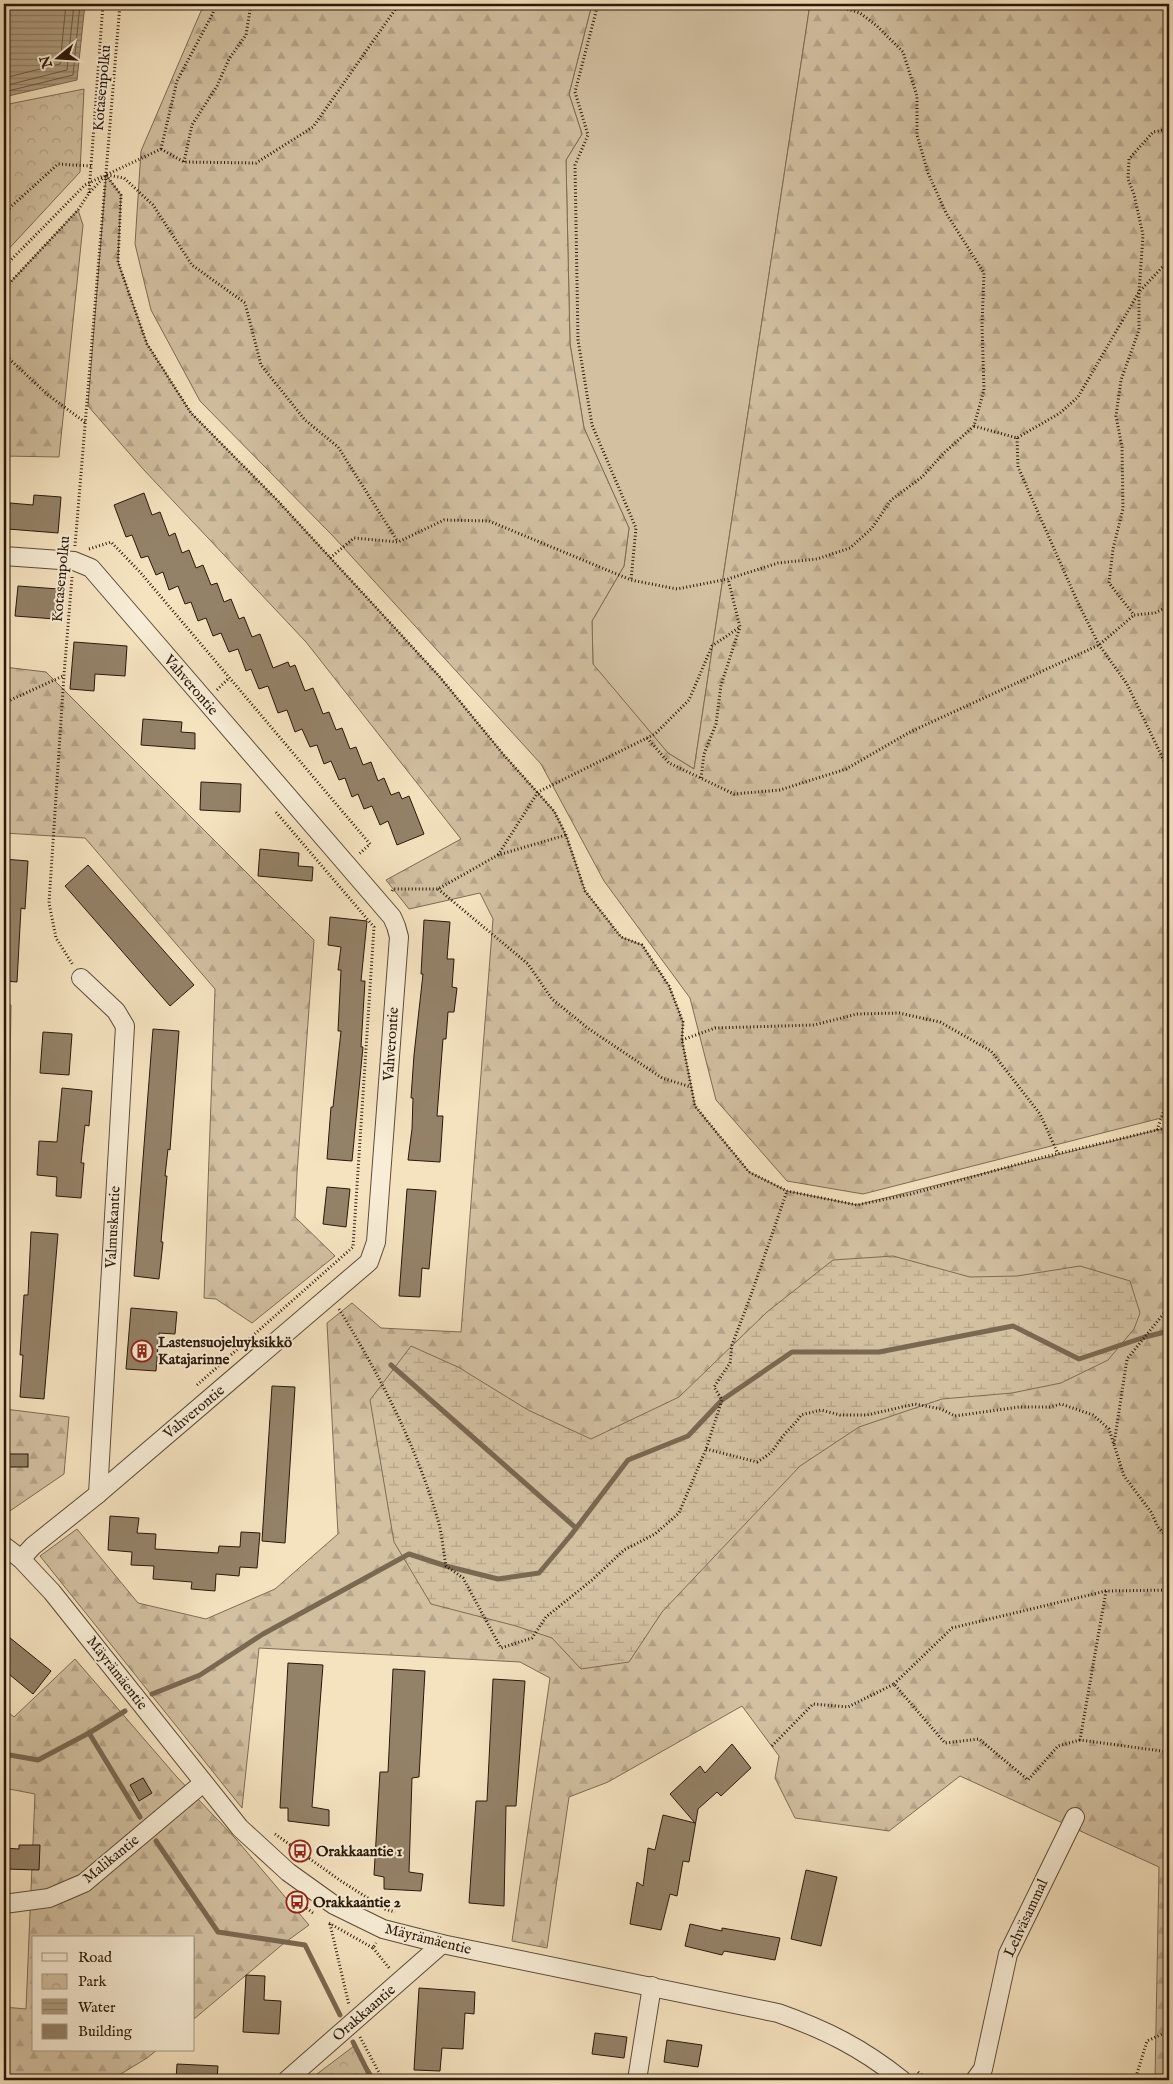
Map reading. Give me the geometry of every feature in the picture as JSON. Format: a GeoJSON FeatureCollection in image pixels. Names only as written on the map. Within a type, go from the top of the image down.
{"type":"FeatureCollection","features":[{"type":"Feature","properties":{"kind":"street","name":"Vahverontie"},"geometry":{"type":"LineString","coordinates":[[4,556],[74,563],[91,568],[383,907],[396,926],[399,937],[376,1242],[369,1262],[98,1494],[33,1546],[21,1559]]}},
{"type":"Feature","properties":{"kind":"street","name":"Valmuskantie"},"geometry":{"type":"LineString","coordinates":[[81,978],[116,1011],[125,1026],[98,1494]]}},
{"type":"Feature","properties":{"kind":"street","name":"Mäyrämäentie"},"geometry":{"type":"LineString","coordinates":[[4,1546],[21,1559],[52,1592],[240,1828],[288,1872],[334,1905],[384,1929],[442,1944],[778,2013],[819,2028],[909,2075]]}},
{"type":"Feature","properties":{"kind":"street","name":"Malikantie"},"geometry":{"type":"LineString","coordinates":[[4,1904],[49,1898],[84,1883],[203,1783]]}},
{"type":"Feature","properties":{"kind":"street","name":"Lehväsammal"},"geometry":{"type":"LineString","coordinates":[[975,2080],[983,2069],[1008,1954],[1075,1817]]}},
{"type":"Feature","properties":{"kind":"street","name":"Orakkaantie"},"geometry":{"type":"LineString","coordinates":[[287,2080],[442,1944]]}},
{"type":"Feature","properties":{"kind":"street"},"geometry":{"type":"LineString","coordinates":[[637,2080],[652,1986]]}},
{"type":"Feature","properties":{"kind":"path"},"geometry":{"type":"LineString","coordinates":[[89,193],[103,4]]}},
{"type":"Feature","properties":{"kind":"path","name":"Kotasenpolku"},"geometry":{"type":"LineString","coordinates":[[81,978],[56,938],[49,903],[64,675],[120,4]]}},
{"type":"Feature","properties":{"kind":"path"},"geometry":{"type":"LineString","coordinates":[[161,149],[177,81],[213,13],[215,4]]}},
{"type":"Feature","properties":{"kind":"path"},"geometry":{"type":"LineString","coordinates":[[184,162],[192,125],[217,86],[229,59],[246,35],[251,4]]}},
{"type":"Feature","properties":{"kind":"path"},"geometry":{"type":"LineString","coordinates":[[161,149],[184,162],[256,163],[314,127],[399,4]]}},
{"type":"Feature","properties":{"kind":"path"},"geometry":{"type":"LineString","coordinates":[[598,4],[575,92],[588,135],[575,165],[578,340],[592,426],[636,528],[632,580]]}},
{"type":"Feature","properties":{"kind":"path"},"geometry":{"type":"LineString","coordinates":[[330,558],[354,538],[398,542],[444,520],[489,521],[632,580],[677,589],[728,580],[778,563],[817,559],[850,548],[872,528],[891,500],[922,477],[945,452],[974,426],[984,390],[982,325],[984,273],[946,213],[928,173],[917,135],[917,96],[903,52],[877,26],[860,13],[832,4]]}},
{"type":"Feature","properties":{"kind":"path"},"geometry":{"type":"LineString","coordinates":[[1134,615],[1109,583],[1113,548],[1123,509],[1122,447],[1116,416],[1121,380],[1139,330],[1139,292],[1143,235],[1134,194],[1128,179],[1130,160],[1153,132],[1169,129]]}},
{"type":"Feature","properties":{"kind":"path"},"geometry":{"type":"LineString","coordinates":[[4,267],[85,185],[161,149]]}},
{"type":"Feature","properties":{"kind":"path"},"geometry":{"type":"LineString","coordinates":[[4,212],[58,164],[91,166]]}},
{"type":"Feature","properties":{"kind":"path"},"geometry":{"type":"LineString","coordinates":[[4,289],[78,210],[89,193],[106,174]]}},
{"type":"Feature","properties":{"kind":"path"},"geometry":{"type":"LineString","coordinates":[[106,174],[124,178],[153,205],[192,266],[245,303],[261,365],[305,420],[338,447],[398,542]]}},
{"type":"Feature","properties":{"kind":"path"},"geometry":{"type":"LineString","coordinates":[[106,174],[121,195],[118,262],[147,344],[192,413],[439,676],[503,754],[554,811],[566,836],[585,891],[621,937],[642,945],[669,986],[683,1022],[682,1040],[695,1106],[749,1172],[786,1191],[857,1205],[911,1194],[1058,1154],[1169,1127]]}},
{"type":"Feature","properties":{"kind":"path"},"geometry":{"type":"LineString","coordinates":[[974,426],[1017,438],[1060,413],[1078,397],[1139,292],[1169,260]]}},
{"type":"Feature","properties":{"kind":"path"},"geometry":{"type":"LineString","coordinates":[[4,354],[48,395],[86,423]]}},
{"type":"Feature","properties":{"kind":"path"},"geometry":{"type":"LineString","coordinates":[[1017,438],[1018,467],[1078,603],[1099,645],[1127,684],[1166,765],[1169,798]]}},
{"type":"Feature","properties":{"kind":"path"},"geometry":{"type":"LineString","coordinates":[[79,581],[74,563],[111,542],[140,572],[370,844],[347,865]]}},
{"type":"Feature","properties":{"kind":"path"},"geometry":{"type":"LineString","coordinates":[[701,778],[704,754],[716,724],[721,685],[740,627],[728,580]]}},
{"type":"Feature","properties":{"kind":"path"},"geometry":{"type":"LineString","coordinates":[[647,738],[669,763],[734,794],[780,790],[846,769],[910,732],[1099,645],[1134,615],[1154,613],[1169,606]]}},
{"type":"Feature","properties":{"kind":"path"},"geometry":{"type":"LineString","coordinates":[[498,854],[538,792],[655,734],[689,700],[712,646],[740,627]]}},
{"type":"Feature","properties":{"kind":"path"},"geometry":{"type":"LineString","coordinates":[[4,704],[64,675]]}},
{"type":"Feature","properties":{"kind":"path"},"geometry":{"type":"LineString","coordinates":[[196,1385],[353,1247],[374,927],[272,806]]}},
{"type":"Feature","properties":{"kind":"path"},"geometry":{"type":"LineString","coordinates":[[383,907],[393,889],[438,889],[498,854],[566,836]]}},
{"type":"Feature","properties":{"kind":"path"},"geometry":{"type":"LineString","coordinates":[[438,889],[528,964],[552,999],[589,1029],[662,1078],[691,1087]]}},
{"type":"Feature","properties":{"kind":"path"},"geometry":{"type":"LineString","coordinates":[[682,1040],[715,1028],[814,1025],[856,1014],[900,1013],[940,1022],[991,1051],[1040,1114],[1058,1154]]}},
{"type":"Feature","properties":{"kind":"path"},"geometry":{"type":"LineString","coordinates":[[1157,1130],[1169,1096]]}},
{"type":"Feature","properties":{"kind":"path"},"geometry":{"type":"LineString","coordinates":[[331,1296],[373,1365],[406,1434],[438,1518],[446,1566],[464,1578],[501,1648],[532,1638],[546,1617],[592,1580],[624,1550],[655,1534],[679,1513],[706,1449],[722,1400],[714,1387],[730,1363],[732,1345],[786,1191]]}},
{"type":"Feature","properties":{"kind":"path"},"geometry":{"type":"LineString","coordinates":[[1114,1445],[1127,1359],[1169,1307]]}},
{"type":"Feature","properties":{"kind":"path"},"geometry":{"type":"LineString","coordinates":[[706,1449],[757,1462],[774,1451],[780,1439],[795,1426],[801,1414],[822,1410],[840,1415],[867,1415],[915,1404],[941,1409],[954,1416],[1019,1407],[1050,1407],[1061,1404],[1093,1415],[1109,1429],[1124,1476],[1151,1512],[1158,1528],[1167,1536],[1166,1551],[1169,1556]]}},
{"type":"Feature","properties":{"kind":"path"},"geometry":{"type":"LineString","coordinates":[[772,1746],[814,1704],[848,1707],[894,1684],[952,1628],[1106,1591],[1169,1590]]}},
{"type":"Feature","properties":{"kind":"path"},"geometry":{"type":"LineString","coordinates":[[1080,1740],[1106,1591]]}},
{"type":"Feature","properties":{"kind":"path"},"geometry":{"type":"LineString","coordinates":[[894,1684],[945,1742],[979,1739],[1028,1780],[1058,1746],[1080,1740],[1169,1752]]}},
{"type":"Feature","properties":{"kind":"path"},"geometry":{"type":"LineString","coordinates":[[274,1834],[340,1881],[385,1909],[404,1915]]}},
{"type":"Feature","properties":{"kind":"path"},"geometry":{"type":"LineString","coordinates":[[330,1924],[354,2022],[375,2068],[383,2080]]}},
{"type":"Feature","properties":{"kind":"path"},"geometry":{"type":"LineString","coordinates":[[373,1948],[400,1982]]}},
{"type":"Feature","properties":{"kind":"path"},"geometry":{"type":"LineString","coordinates":[[1135,2080],[1147,2041],[1169,2030]]}},
{"type":"Feature","properties":{"kind":"path"},"geometry":{"type":"LineString","coordinates":[[909,2075],[927,2080]]}},
{"type":"Feature","properties":{"kind":"path"},"geometry":{"type":"LineString","coordinates":[[1008,2080],[1020,2077],[1028,2080]]}},
{"type":"Feature","properties":{"kind":"green space"},"geometry":{"type":"Polygon","coordinates":[[[204,4],[592,4],[569,94],[582,134],[566,160],[570,344],[584,428],[629,528],[624,566],[592,621],[593,664],[668,753],[694,769],[810,4],[1169,4],[1169,1116],[863,1194],[787,1181],[716,1100],[690,998],[604,881],[541,764],[332,535],[200,401],[151,310],[135,244],[141,151],[204,4]]]}},
{"type":"Feature","properties":{"kind":"green space"},"geometry":{"type":"Polygon","coordinates":[[[592,4],[810,4],[694,769],[668,753],[593,665],[592,621],[624,566],[629,528],[584,428],[570,344],[566,160],[582,134],[569,94],[592,4]]]}},
{"type":"Feature","properties":{"kind":"green space"},"geometry":{"type":"Polygon","coordinates":[[[84,89],[80,172],[4,254],[4,105],[84,89]]]}},
{"type":"Feature","properties":{"kind":"green space"},"geometry":{"type":"Polygon","coordinates":[[[106,175],[121,195],[118,262],[147,344],[191,413],[278,501],[439,676],[503,754],[554,811],[566,835],[585,891],[621,937],[642,945],[669,986],[683,1022],[682,1040],[695,1106],[749,1172],[787,1191],[857,1205],[1169,1127],[1169,2080],[1155,2080],[1159,1867],[960,1776],[889,1831],[795,1818],[775,1778],[779,1756],[742,1706],[608,1782],[569,1797],[547,1948],[512,1941],[550,1678],[520,1662],[259,1648],[242,1808],[40,1556],[77,1529],[138,1603],[206,1619],[275,1589],[338,1534],[327,1323],[352,1303],[381,1328],[461,1332],[493,919],[480,893],[409,909],[386,880],[461,839],[306,642],[143,469],[88,406],[106,175]]]}},
{"type":"Feature","properties":{"kind":"green space"},"geometry":{"type":"Polygon","coordinates":[[[78,210],[83,225],[59,457],[4,456],[4,289],[78,210]]]}},
{"type":"Feature","properties":{"kind":"green space"},"geometry":{"type":"Polygon","coordinates":[[[4,667],[46,672],[314,940],[295,1217],[335,1256],[252,1323],[216,1299],[204,1298],[215,989],[85,838],[4,833],[4,667]]]}},
{"type":"Feature","properties":{"kind":"green space"},"geometry":{"type":"Polygon","coordinates":[[[4,1003],[11,1005],[5,1409],[69,1417],[64,1474],[4,1515],[4,1003]]]}},
{"type":"Feature","properties":{"kind":"green space"},"geometry":{"type":"Polygon","coordinates":[[[893,1256],[970,1277],[1017,1276],[1080,1266],[1130,1281],[1140,1313],[1134,1329],[1108,1360],[1061,1383],[1012,1393],[942,1399],[859,1427],[800,1466],[662,1612],[629,1662],[581,1669],[552,1638],[516,1626],[431,1604],[394,1542],[370,1400],[411,1346],[458,1367],[528,1410],[591,1439],[679,1397],[767,1312],[833,1260],[893,1256]]]}},
{"type":"Feature","properties":{"kind":"green space"},"geometry":{"type":"Polygon","coordinates":[[[75,1659],[176,1776],[235,1838],[309,1925],[283,1944],[195,2018],[195,1936],[32,1936],[32,2052],[154,2052],[111,2080],[4,2080],[4,2007],[26,2009],[35,1794],[4,1788],[4,1709],[14,1717],[75,1659]]]}},
{"type":"Feature","properties":{"kind":"green space"},"geometry":{"type":"Polygon","coordinates":[[[354,2046],[376,2080],[309,2080],[354,2046]]]}},
{"type":"Feature","properties":{"kind":"water"},"geometry":{"type":"Polygon","coordinates":[[[4,4],[85,4],[77,80],[4,97],[4,4]]]}},
{"type":"Feature","properties":{"kind":"building"},"geometry":{"type":"Polygon","coordinates":[[[144,493],[152,515],[160,512],[169,536],[175,533],[182,553],[189,550],[196,568],[203,565],[211,585],[217,583],[224,602],[231,599],[239,619],[244,617],[252,637],[260,634],[273,668],[288,662],[290,667],[295,665],[305,691],[313,688],[323,714],[329,712],[336,730],[342,728],[350,749],[356,747],[363,765],[371,762],[378,781],[384,778],[391,795],[399,792],[402,799],[409,796],[424,834],[397,845],[388,821],[380,825],[372,806],[364,809],[358,794],[352,797],[345,778],[339,780],[331,761],[324,764],[317,745],[310,747],[302,729],[295,732],[287,710],[278,713],[268,686],[259,689],[251,669],[246,671],[238,649],[229,652],[221,633],[213,636],[206,618],[198,621],[191,602],[185,604],[178,586],[169,590],[163,572],[156,575],[148,556],[141,558],[132,535],[126,537],[114,505],[144,493]]]}},
{"type":"Feature","properties":{"kind":"building"},"geometry":{"type":"Polygon","coordinates":[[[34,495],[61,497],[58,533],[8,529],[10,503],[33,505],[34,495]]]}},
{"type":"Feature","properties":{"kind":"building"},"geometry":{"type":"Polygon","coordinates":[[[18,586],[58,589],[55,619],[15,616],[18,586]]]}},
{"type":"Feature","properties":{"kind":"building"},"geometry":{"type":"Polygon","coordinates":[[[74,642],[127,646],[125,676],[95,674],[94,691],[70,689],[74,642]]]}},
{"type":"Feature","properties":{"kind":"building"},"geometry":{"type":"Polygon","coordinates":[[[143,719],[182,722],[181,732],[195,733],[195,749],[141,745],[143,719]]]}},
{"type":"Feature","properties":{"kind":"building"},"geometry":{"type":"Polygon","coordinates":[[[201,782],[241,784],[240,812],[200,810],[201,782]]]}},
{"type":"Feature","properties":{"kind":"building"},"geometry":{"type":"Polygon","coordinates":[[[260,849],[299,853],[298,866],[313,867],[312,881],[258,876],[260,849]]]}},
{"type":"Feature","properties":{"kind":"building"},"geometry":{"type":"Polygon","coordinates":[[[4,859],[28,861],[25,909],[21,908],[17,982],[4,981],[4,859]]]}},
{"type":"Feature","properties":{"kind":"building"},"geometry":{"type":"Polygon","coordinates":[[[88,865],[194,985],[170,1006],[65,886],[88,865]]]}},
{"type":"Feature","properties":{"kind":"building"},"geometry":{"type":"Polygon","coordinates":[[[330,917],[367,921],[361,981],[365,981],[361,1047],[363,1047],[352,1161],[327,1159],[331,1107],[333,1107],[341,1031],[338,1031],[341,970],[338,970],[341,947],[328,945],[330,917]]]}},
{"type":"Feature","properties":{"kind":"building"},"geometry":{"type":"Polygon","coordinates":[[[424,920],[450,922],[447,959],[454,959],[452,987],[457,988],[454,1012],[448,1012],[446,1039],[443,1039],[437,1116],[443,1116],[440,1162],[408,1160],[412,1129],[413,1098],[411,1098],[414,1055],[423,974],[421,974],[424,920]]]}},
{"type":"Feature","properties":{"kind":"building"},"geometry":{"type":"Polygon","coordinates":[[[153,1029],[179,1031],[170,1150],[168,1149],[165,1176],[167,1176],[159,1279],[134,1276],[153,1029]]]}},
{"type":"Feature","properties":{"kind":"building"},"geometry":{"type":"Polygon","coordinates":[[[43,1032],[72,1034],[69,1075],[40,1073],[43,1032]]]}},
{"type":"Feature","properties":{"kind":"building"},"geometry":{"type":"Polygon","coordinates":[[[62,1088],[92,1091],[89,1126],[85,1125],[81,1163],[84,1163],[81,1198],[56,1196],[57,1177],[37,1175],[39,1141],[57,1142],[62,1088]]]}},
{"type":"Feature","properties":{"kind":"building"},"geometry":{"type":"Polygon","coordinates":[[[327,1187],[350,1189],[346,1227],[323,1224],[327,1187]]]}},
{"type":"Feature","properties":{"kind":"building"},"geometry":{"type":"Polygon","coordinates":[[[407,1189],[436,1191],[429,1269],[422,1268],[420,1297],[399,1296],[407,1189]]]}},
{"type":"Feature","properties":{"kind":"building"},"geometry":{"type":"Polygon","coordinates":[[[31,1232],[58,1234],[44,1399],[20,1397],[23,1355],[20,1355],[24,1295],[28,1295],[31,1232]]]}},
{"type":"Feature","properties":{"kind":"building","name":"Lastensuojeluyksikkö Katajarinne"},"geometry":{"type":"Polygon","coordinates":[[[131,1308],[177,1312],[175,1334],[159,1333],[156,1371],[126,1369],[131,1308]]]}},
{"type":"Feature","properties":{"kind":"building"},"geometry":{"type":"Polygon","coordinates":[[[272,1386],[295,1387],[285,1543],[262,1541],[272,1386]]]}},
{"type":"Feature","properties":{"kind":"building"},"geometry":{"type":"Polygon","coordinates":[[[7,1454],[28,1454],[28,1467],[7,1467],[7,1454]]]}},
{"type":"Feature","properties":{"kind":"building"},"geometry":{"type":"Polygon","coordinates":[[[110,1516],[139,1518],[137,1533],[156,1534],[155,1549],[218,1553],[219,1546],[240,1547],[241,1532],[260,1533],[257,1568],[240,1567],[239,1576],[216,1574],[215,1591],[191,1589],[192,1582],[153,1579],[154,1566],[131,1565],[132,1552],[108,1550],[110,1516]]]}},
{"type":"Feature","properties":{"kind":"building"},"geometry":{"type":"Polygon","coordinates":[[[4,1633],[51,1671],[33,1694],[4,1670],[4,1633]]]}},
{"type":"Feature","properties":{"kind":"building"},"geometry":{"type":"Polygon","coordinates":[[[288,1663],[323,1665],[312,1807],[329,1810],[329,1826],[288,1821],[288,1808],[280,1808],[288,1663]]]}},
{"type":"Feature","properties":{"kind":"building"},"geometry":{"type":"Polygon","coordinates":[[[393,1669],[425,1671],[419,1777],[412,1778],[409,1872],[423,1874],[421,1891],[384,1889],[384,1877],[374,1875],[380,1772],[388,1772],[393,1669]]]}},
{"type":"Feature","properties":{"kind":"building"},"geometry":{"type":"Polygon","coordinates":[[[493,1679],[525,1681],[516,1806],[506,1806],[504,1906],[469,1903],[476,1801],[487,1801],[493,1679]]]}},
{"type":"Feature","properties":{"kind":"building"},"geometry":{"type":"Polygon","coordinates":[[[732,1744],[751,1768],[721,1796],[717,1792],[698,1809],[689,1862],[683,1861],[677,1896],[670,1894],[661,1930],[630,1924],[637,1882],[643,1886],[648,1848],[655,1850],[663,1815],[695,1823],[670,1794],[700,1766],[705,1773],[732,1744]]]}},
{"type":"Feature","properties":{"kind":"building"},"geometry":{"type":"Polygon","coordinates":[[[143,1778],[152,1793],[139,1801],[130,1785],[143,1778]]]}},
{"type":"Feature","properties":{"kind":"building"},"geometry":{"type":"Polygon","coordinates":[[[19,1845],[40,1845],[39,1870],[4,1869],[4,1848],[19,1849],[19,1845]]]}},
{"type":"Feature","properties":{"kind":"building"},"geometry":{"type":"Polygon","coordinates":[[[806,1870],[837,1877],[821,1946],[791,1939],[806,1870]]]}},
{"type":"Feature","properties":{"kind":"building"},"geometry":{"type":"Polygon","coordinates":[[[690,1924],[722,1931],[722,1928],[780,1938],[775,1960],[724,1951],[722,1955],[685,1946],[690,1924]]]}},
{"type":"Feature","properties":{"kind":"building"},"geometry":{"type":"Polygon","coordinates":[[[246,1975],[265,1976],[264,2000],[281,2001],[279,2034],[243,2032],[246,1975]]]}},
{"type":"Feature","properties":{"kind":"building"},"geometry":{"type":"Polygon","coordinates":[[[419,1988],[475,1992],[474,2014],[465,2013],[463,2049],[442,2048],[440,2071],[414,2070],[419,1988]]]}},
{"type":"Feature","properties":{"kind":"building"},"geometry":{"type":"Polygon","coordinates":[[[595,2033],[627,2037],[624,2058],[592,2054],[595,2033]]]}},
{"type":"Feature","properties":{"kind":"building"},"geometry":{"type":"Polygon","coordinates":[[[667,2040],[702,2045],[698,2067],[664,2062],[667,2040]]]}},
{"type":"Feature","properties":{"kind":"building"},"geometry":{"type":"Polygon","coordinates":[[[177,2064],[218,2066],[217,2080],[176,2080],[177,2064]]]}},
{"type":"Feature","properties":{"kind":"waterway"},"geometry":{"type":"LineString","coordinates":[[152,1694],[200,1675],[263,1634],[409,1554],[446,1566],[498,1579],[539,1573],[571,1535],[628,1460],[688,1436],[722,1400],[792,1352],[879,1352],[1013,1326],[1079,1359],[1169,1331]]}},
{"type":"Feature","properties":{"kind":"waterway"},"geometry":{"type":"LineString","coordinates":[[391,1365],[576,1528]]}},
{"type":"Feature","properties":{"kind":"waterway"},"geometry":{"type":"LineString","coordinates":[[4,1754],[38,1760],[89,1733],[125,1711]]}},
{"type":"Feature","properties":{"kind":"waterway"},"geometry":{"type":"LineString","coordinates":[[89,1733],[140,1817]]}},
{"type":"Feature","properties":{"kind":"waterway"},"geometry":{"type":"LineString","coordinates":[[156,1841],[218,1932],[305,1945],[340,2015]]}},
{"type":"Feature","properties":{"kind":"waterway"},"geometry":{"type":"LineString","coordinates":[[353,2042],[372,2080]]}},
{"type":"Feature","properties":{"kind":"place","name":"Lastensuojeluyksikkö Katajarinne"},"geometry":{"type":"Point","coordinates":[142,1351]}},
{"type":"Feature","properties":{"kind":"place","name":"Orakkaantie 1"},"geometry":{"type":"Point","coordinates":[300,1851]}},
{"type":"Feature","properties":{"kind":"place","name":"Orakkaantie 2"},"geometry":{"type":"Point","coordinates":[297,1902]}}]}
